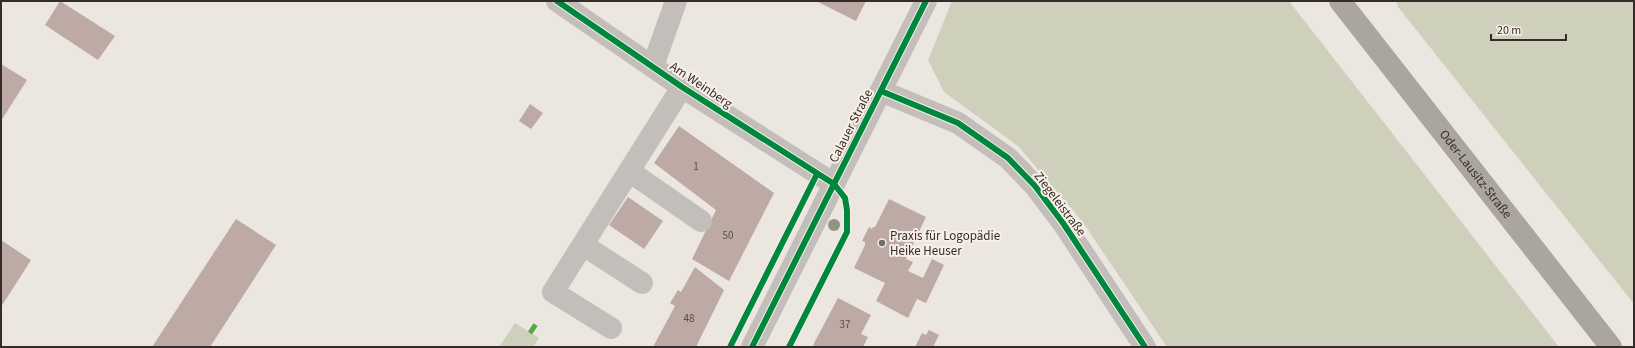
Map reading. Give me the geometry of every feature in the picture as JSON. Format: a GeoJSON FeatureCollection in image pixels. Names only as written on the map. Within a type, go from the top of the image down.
{"type":"FeatureCollection","features":[{"type":"Feature","properties":{"kind":"highway","name":"Oder-Lausitz-Straße"},"geometry":{"type":"LineString","coordinates":[[1340,1],[1611,347]]}},
{"type":"Feature","properties":{"kind":"street","name":"Am Weinberg"},"geometry":{"type":"LineString","coordinates":[[557,1],[682,87],[834,184]]}},
{"type":"Feature","properties":{"kind":"street"},"geometry":{"type":"LineString","coordinates":[[653,66],[676,1]]}},
{"type":"Feature","properties":{"kind":"street","name":"Calauer Straße"},"geometry":{"type":"LineString","coordinates":[[752,347],[926,1]]}},
{"type":"Feature","properties":{"kind":"street"},"geometry":{"type":"LineString","coordinates":[[610,328],[553,292],[682,87]]}},
{"type":"Feature","properties":{"kind":"street","name":"Ziegeleistraße"},"geometry":{"type":"LineString","coordinates":[[881,91],[958,123],[1008,158],[1035,186],[1063,222],[1145,347]]}},
{"type":"Feature","properties":{"kind":"street"},"geometry":{"type":"LineString","coordinates":[[629,171],[701,221]]}},
{"type":"Feature","properties":{"kind":"street"},"geometry":{"type":"LineString","coordinates":[[583,245],[642,283]]}},
{"type":"Feature","properties":{"kind":"green space"},"geometry":{"type":"Polygon","coordinates":[[[952,1],[1289,1],[1559,347],[1167,347],[1082,221],[1018,146],[944,92],[928,60],[952,1]]]}},
{"type":"Feature","properties":{"kind":"green space"},"geometry":{"type":"Polygon","coordinates":[[[1396,1],[1634,1],[1634,304],[1398,7],[1396,1]]]}},
{"type":"Feature","properties":{"kind":"green space"},"geometry":{"type":"Polygon","coordinates":[[[515,323],[539,338],[533,347],[499,347],[515,323]]]}},
{"type":"Feature","properties":{"kind":"building"},"geometry":{"type":"Polygon","coordinates":[[[60,1],[115,36],[98,60],[45,25],[60,1]]]}},
{"type":"Feature","properties":{"kind":"building"},"geometry":{"type":"Polygon","coordinates":[[[816,1],[866,1],[856,21],[816,1]]]}},
{"type":"Feature","properties":{"kind":"building"},"geometry":{"type":"Polygon","coordinates":[[[1,64],[27,80],[1,121],[1,64]]]}},
{"type":"Feature","properties":{"kind":"building"},"geometry":{"type":"Polygon","coordinates":[[[530,104],[543,113],[531,129],[519,121],[530,104]]]}},
{"type":"Feature","properties":{"kind":"building"},"geometry":{"type":"Polygon","coordinates":[[[679,126],[774,193],[729,281],[692,259],[716,210],[654,163],[679,126]]]}},
{"type":"Feature","properties":{"kind":"building"},"geometry":{"type":"Polygon","coordinates":[[[628,197],[663,221],[644,249],[609,225],[628,197]]]}},
{"type":"Feature","properties":{"kind":"building"},"geometry":{"type":"Polygon","coordinates":[[[889,199],[926,217],[906,259],[913,262],[908,271],[923,278],[932,259],[944,265],[926,303],[917,299],[908,318],[876,301],[885,283],[854,268],[865,245],[865,242],[862,241],[869,227],[872,229],[875,227],[889,199]]]}},
{"type":"Feature","properties":{"kind":"building"},"geometry":{"type":"Polygon","coordinates":[[[236,219],[276,245],[210,347],[152,347],[236,219]]]}},
{"type":"Feature","properties":{"kind":"building"},"geometry":{"type":"Polygon","coordinates":[[[1,240],[31,260],[1,307],[1,240]]]}},
{"type":"Feature","properties":{"kind":"building"},"geometry":{"type":"Polygon","coordinates":[[[695,267],[724,290],[696,347],[653,347],[675,306],[670,303],[678,290],[681,292],[695,267]]]}},
{"type":"Feature","properties":{"kind":"building"},"geometry":{"type":"Polygon","coordinates":[[[838,298],[871,315],[861,334],[868,337],[863,347],[816,347],[813,345],[838,298]]]}},
{"type":"Feature","properties":{"kind":"building"},"geometry":{"type":"Polygon","coordinates":[[[929,330],[939,335],[933,347],[915,347],[922,333],[926,335],[929,330]]]}},
{"type":"Feature","properties":{"kind":"marked path"},"geometry":{"type":"LineString","coordinates":[[530,333],[538,321]]}},
{"type":"Feature","properties":{"kind":"cycle path"},"geometry":{"type":"LineString","coordinates":[[557,1],[682,87],[834,184],[845,198],[847,210],[847,232],[789,347]]}},
{"type":"Feature","properties":{"kind":"cycle path"},"geometry":{"type":"LineString","coordinates":[[752,347],[926,1]]}},
{"type":"Feature","properties":{"kind":"cycle path"},"geometry":{"type":"LineString","coordinates":[[881,91],[958,123],[1008,158],[1035,186],[1063,223],[1145,347]]}},
{"type":"Feature","properties":{"kind":"cycle path"},"geometry":{"type":"LineString","coordinates":[[730,347],[817,174]]}},
{"type":"Feature","properties":{"kind":"place","name":"Praxis für Logopädie Heike Heuser"},"geometry":{"type":"Point","coordinates":[882,243]}}]}
